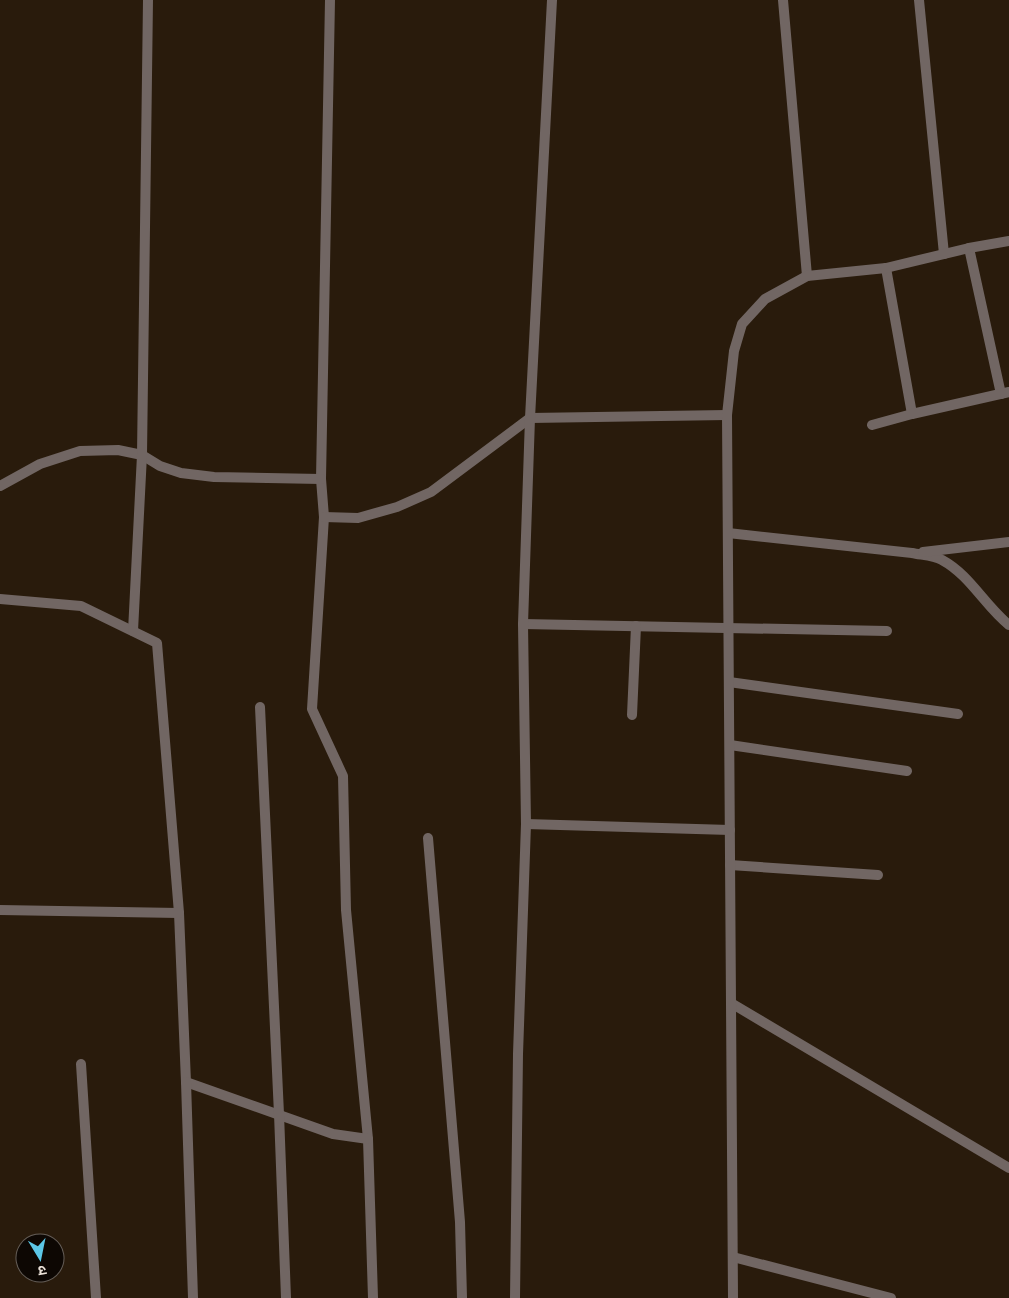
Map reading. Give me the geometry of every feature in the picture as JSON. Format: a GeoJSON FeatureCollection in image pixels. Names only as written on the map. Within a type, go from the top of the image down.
{"type":"FeatureCollection","features":[{"type":"Feature","properties":{"kind":"street"},"geometry":{"type":"LineString","coordinates":[[133,631],[142,455],[148,0]]}},
{"type":"Feature","properties":{"kind":"street"},"geometry":{"type":"LineString","coordinates":[[330,0],[321,479],[324,516],[312,709],[343,776],[346,910],[368,1138],[373,1298]]}},
{"type":"Feature","properties":{"kind":"street"},"geometry":{"type":"LineString","coordinates":[[515,1298],[518,1054],[526,824],[523,624],[530,418],[552,0]]}},
{"type":"Feature","properties":{"kind":"street"},"geometry":{"type":"LineString","coordinates":[[783,0],[807,276]]}},
{"type":"Feature","properties":{"kind":"street"},"geometry":{"type":"LineString","coordinates":[[920,0],[944,254]]}},
{"type":"Feature","properties":{"kind":"street"},"geometry":{"type":"LineString","coordinates":[[733,1298],[727,414],[734,351],[742,324],[765,298],[807,276],[886,268],[1009,240]]}},
{"type":"Feature","properties":{"kind":"street"},"geometry":{"type":"LineString","coordinates":[[872,425],[1005,393],[969,248]]}},
{"type":"Feature","properties":{"kind":"street"},"geometry":{"type":"LineString","coordinates":[[886,268],[912,414]]}},
{"type":"Feature","properties":{"kind":"street"},"geometry":{"type":"LineString","coordinates":[[324,516],[358,518],[398,507],[430,492],[530,418],[727,414]]}},
{"type":"Feature","properties":{"kind":"street"},"geometry":{"type":"LineString","coordinates":[[0,486],[40,464],[80,451],[118,450],[142,455],[160,466],[181,473],[214,477],[321,479]]}},
{"type":"Feature","properties":{"kind":"street"},"geometry":{"type":"LineString","coordinates":[[728,533],[912,553],[942,559],[965,577],[997,616],[1009,625]]}},
{"type":"Feature","properties":{"kind":"street"},"geometry":{"type":"LineString","coordinates":[[912,553],[1009,542]]}},
{"type":"Feature","properties":{"kind":"street"},"geometry":{"type":"LineString","coordinates":[[0,598],[81,606],[157,643],[179,913],[193,1298]]}},
{"type":"Feature","properties":{"kind":"street"},"geometry":{"type":"LineString","coordinates":[[523,624],[887,631]]}},
{"type":"Feature","properties":{"kind":"street"},"geometry":{"type":"LineString","coordinates":[[632,715],[636,626]]}},
{"type":"Feature","properties":{"kind":"street"},"geometry":{"type":"LineString","coordinates":[[729,682],[958,714]]}},
{"type":"Feature","properties":{"kind":"street"},"geometry":{"type":"LineString","coordinates":[[260,707],[286,1298]]}},
{"type":"Feature","properties":{"kind":"street"},"geometry":{"type":"LineString","coordinates":[[730,745],[907,771]]}},
{"type":"Feature","properties":{"kind":"street"},"geometry":{"type":"LineString","coordinates":[[526,824],[730,830]]}},
{"type":"Feature","properties":{"kind":"street"},"geometry":{"type":"LineString","coordinates":[[428,838],[460,1222],[462,1298]]}},
{"type":"Feature","properties":{"kind":"street"},"geometry":{"type":"LineString","coordinates":[[730,865],[878,875]]}},
{"type":"Feature","properties":{"kind":"street"},"geometry":{"type":"LineString","coordinates":[[0,910],[179,913]]}},
{"type":"Feature","properties":{"kind":"street"},"geometry":{"type":"LineString","coordinates":[[731,1003],[1009,1168]]}},
{"type":"Feature","properties":{"kind":"street"},"geometry":{"type":"LineString","coordinates":[[81,1064],[96,1298]]}},
{"type":"Feature","properties":{"kind":"street"},"geometry":{"type":"LineString","coordinates":[[186,1082],[333,1134],[368,1138]]}},
{"type":"Feature","properties":{"kind":"street"},"geometry":{"type":"LineString","coordinates":[[733,1257],[890,1298]]}}]}
